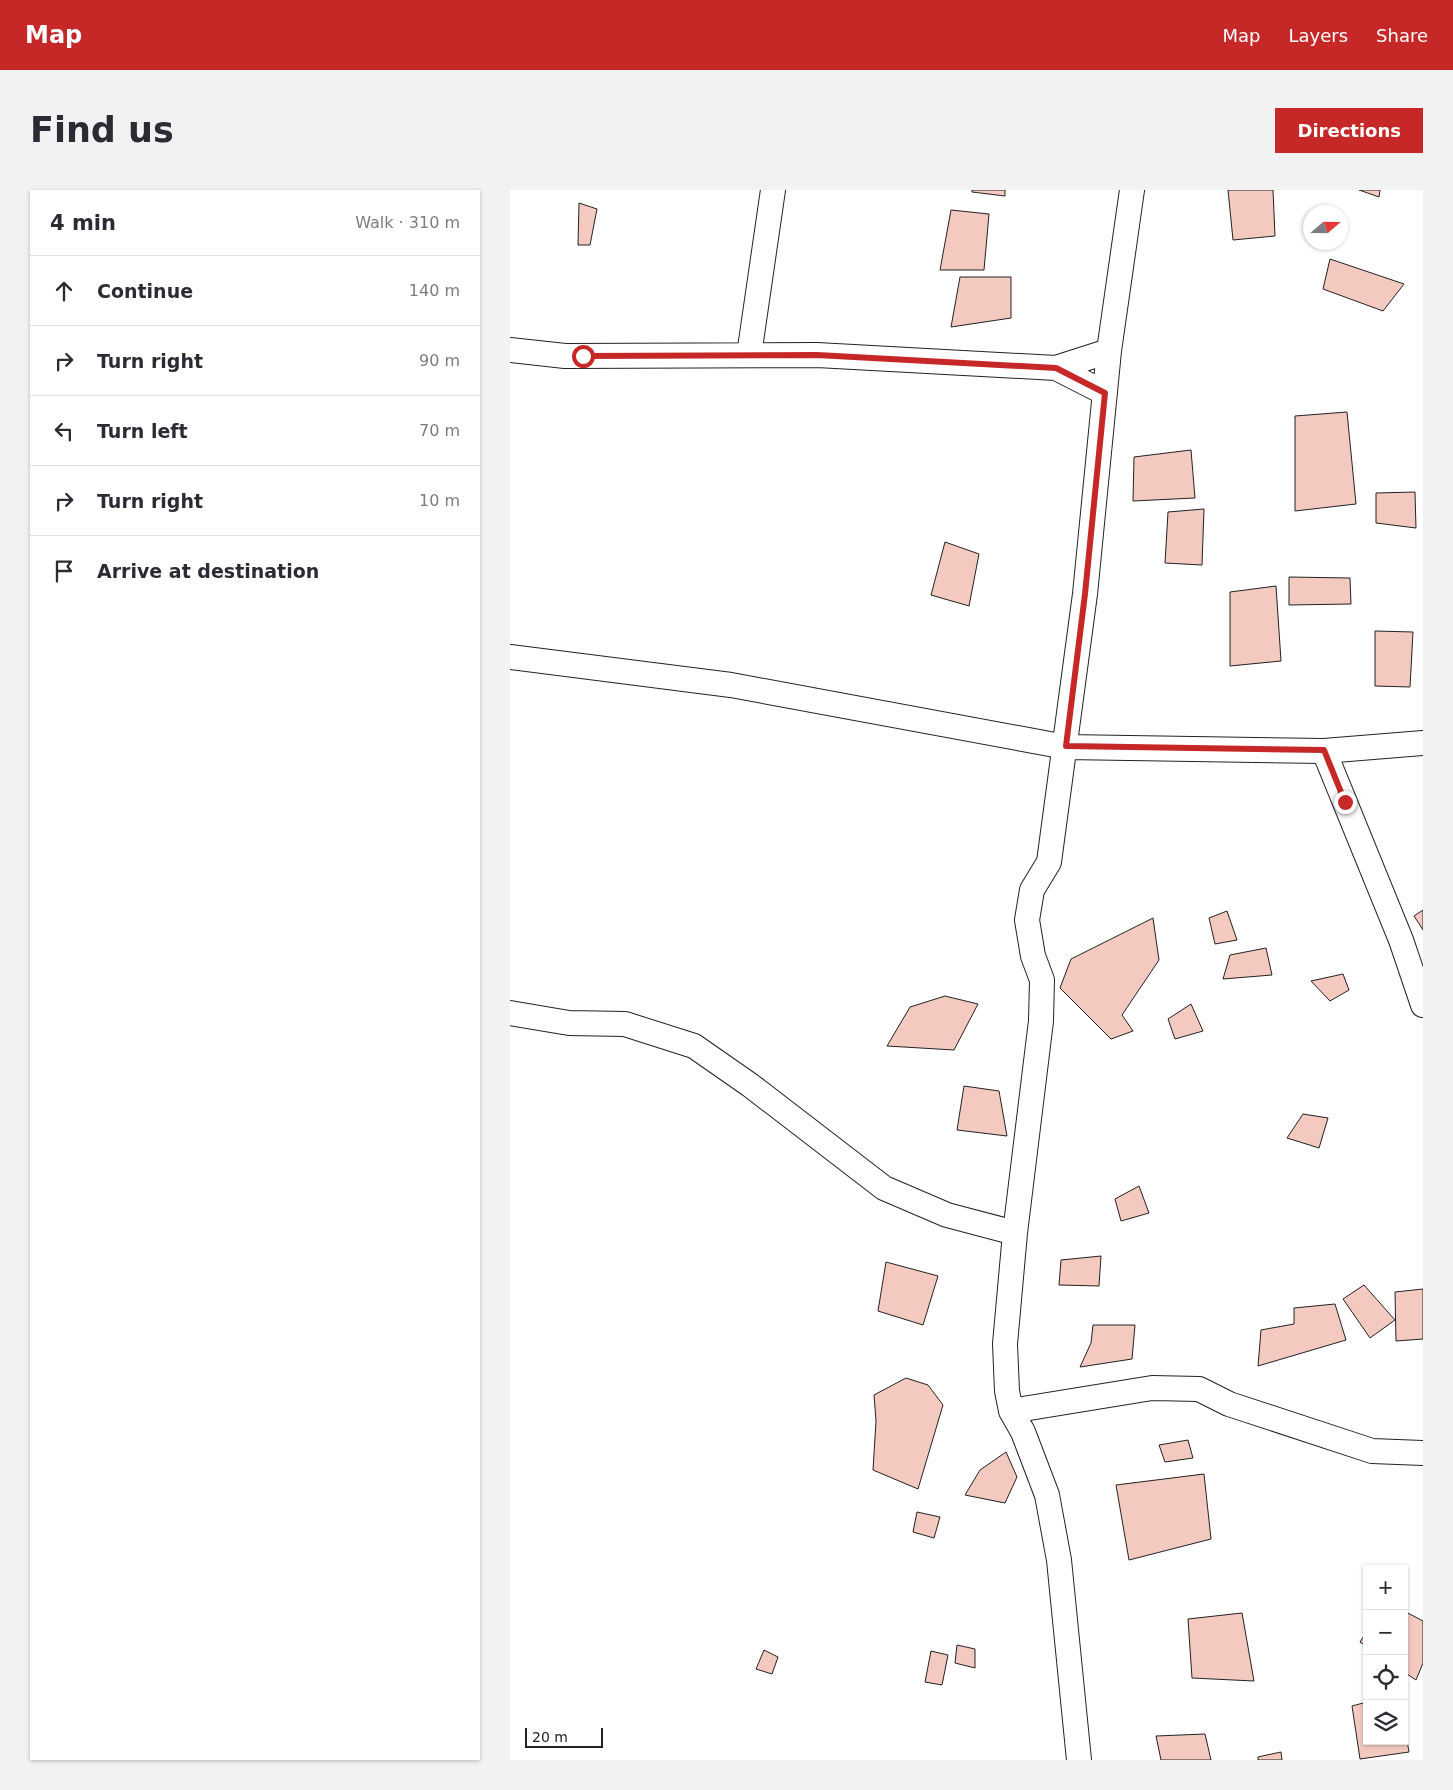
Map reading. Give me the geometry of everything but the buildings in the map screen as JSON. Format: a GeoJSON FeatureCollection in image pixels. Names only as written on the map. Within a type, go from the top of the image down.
{"type":"FeatureCollection","features":[{"type":"Feature","properties":{"kind":"street"},"geometry":{"type":"LineString","coordinates":[[749,355],[773,190]]}},
{"type":"Feature","properties":{"kind":"street"},"geometry":{"type":"LineString","coordinates":[[1080,1760],[1059,1560],[1047,1495],[1023,1432],[1011,1411],[1007,1392],[1005,1344],[1015,1233],[1041,1021],[1042,980],[1033,956],[1026,920],[1032,890],[1049,862],[1066,746],[1085,594],[1109,351],[1132,190]]}},
{"type":"Feature","properties":{"kind":"street"},"geometry":{"type":"LineString","coordinates":[[510,350],[565,356],[817,355],[1056,368],[1109,351]]}},
{"type":"Feature","properties":{"kind":"street"},"geometry":{"type":"LineString","coordinates":[[1056,368],[1105,393]]}},
{"type":"Feature","properties":{"kind":"street"},"geometry":{"type":"LineString","coordinates":[[510,657],[731,685],[1066,746],[1324,750],[1423,743]]}},
{"type":"Feature","properties":{"kind":"street"},"geometry":{"type":"LineString","coordinates":[[1324,750],[1401,940],[1423,1005]]}},
{"type":"Feature","properties":{"kind":"street"},"geometry":{"type":"LineString","coordinates":[[510,1013],[570,1023],[625,1024],[694,1046],[884,1188],[947,1215],[1015,1233]]}},
{"type":"Feature","properties":{"kind":"street"},"geometry":{"type":"LineString","coordinates":[[1011,1411],[1152,1388],[1199,1389],[1238,1407],[1372,1451],[1423,1453]]}},
{"type":"Feature","properties":{"kind":"route"},"geometry":{"type":"LineString","coordinates":[[583,356],[817,355],[1056,368],[1105,393],[1085,594],[1066,746],[1324,750],[1345,802]]}}]}
